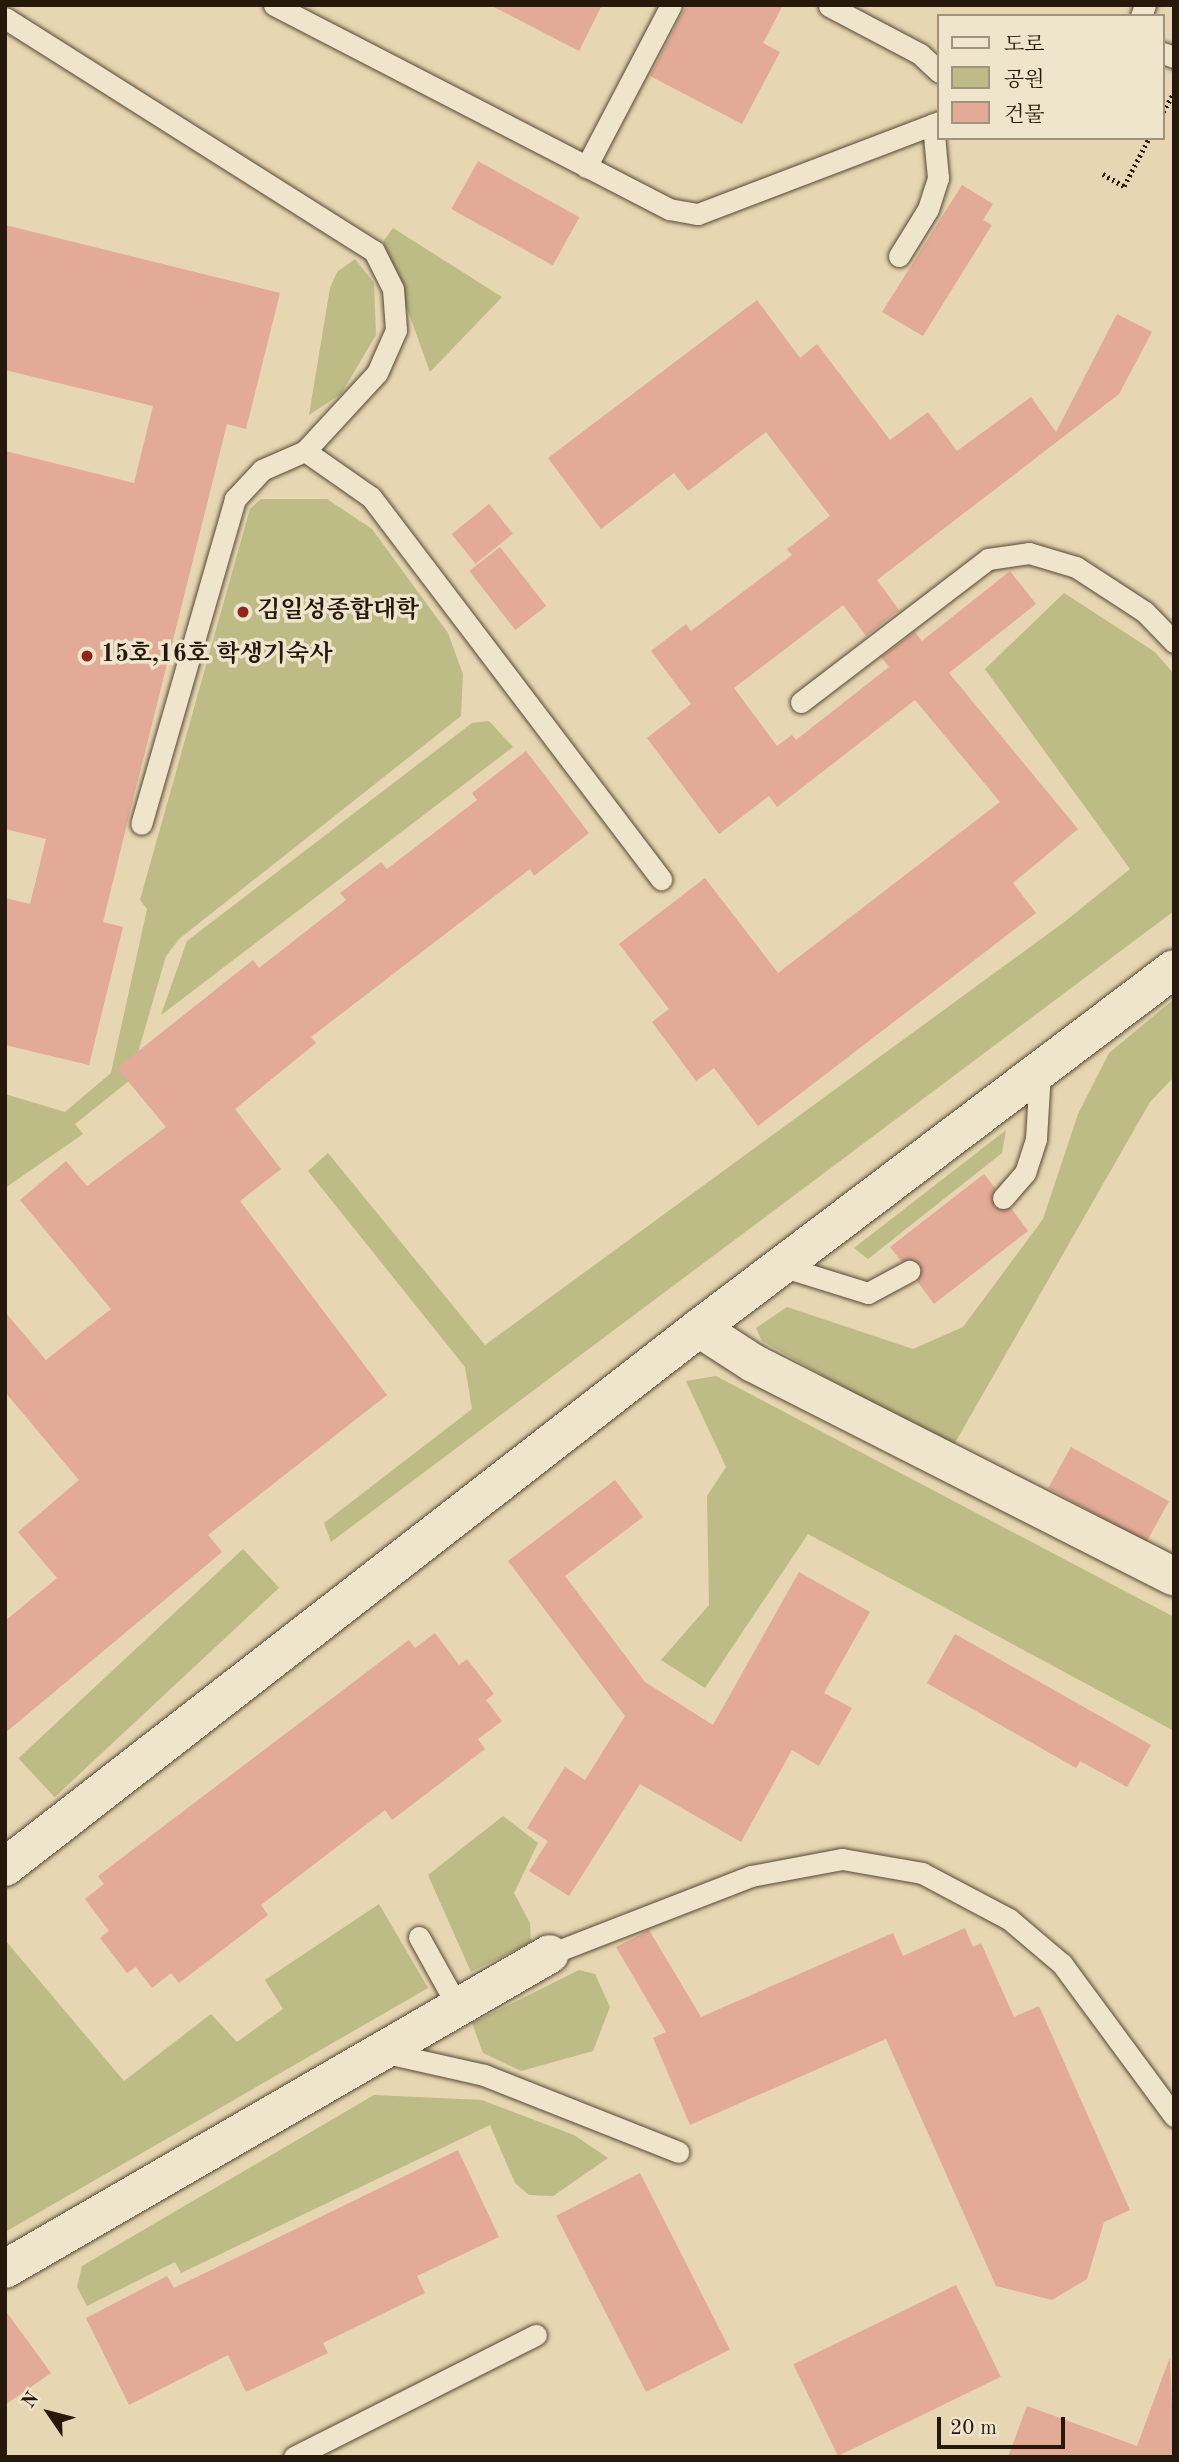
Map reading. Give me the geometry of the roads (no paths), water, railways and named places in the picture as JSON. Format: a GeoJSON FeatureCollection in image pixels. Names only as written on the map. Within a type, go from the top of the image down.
{"type":"FeatureCollection","features":[{"type":"Feature","properties":{"kind":"street"},"geometry":{"type":"LineString","coordinates":[[5,1867],[699,1328],[1174,969]]}},
{"type":"Feature","properties":{"kind":"street"},"geometry":{"type":"LineString","coordinates":[[699,1328],[753,1363],[1174,1577]]}},
{"type":"Feature","properties":{"kind":"street"},"geometry":{"type":"LineString","coordinates":[[5,2269],[550,1954]]}},
{"type":"Feature","properties":{"kind":"lane"},"geometry":{"type":"LineString","coordinates":[[274,5],[669,209],[698,214],[936,123],[938,178],[928,209],[899,256]]}},
{"type":"Feature","properties":{"kind":"lane"},"geometry":{"type":"LineString","coordinates":[[586,167],[671,5]]}},
{"type":"Feature","properties":{"kind":"lane"},"geometry":{"type":"LineString","coordinates":[[830,6],[920,54],[937,70]]}},
{"type":"Feature","properties":{"kind":"lane"},"geometry":{"type":"LineString","coordinates":[[5,18],[374,251],[393,289],[396,330],[377,373],[305,452],[262,470],[235,499],[141,824]]}},
{"type":"Feature","properties":{"kind":"lane"},"geometry":{"type":"LineString","coordinates":[[305,452],[371,497],[661,879]]}},
{"type":"Feature","properties":{"kind":"lane"},"geometry":{"type":"LineString","coordinates":[[801,702],[988,559],[1029,553],[1076,567],[1145,612],[1174,642]]}},
{"type":"Feature","properties":{"kind":"lane"},"geometry":{"type":"LineString","coordinates":[[1003,1198],[1025,1173],[1036,1139],[1040,1072]]}},
{"type":"Feature","properties":{"kind":"lane"},"geometry":{"type":"LineString","coordinates":[[781,1266],[868,1293],[909,1270]]}},
{"type":"Feature","properties":{"kind":"lane"},"geometry":{"type":"LineString","coordinates":[[550,1954],[751,1876],[842,1859],[922,1873],[1009,1919],[1062,1964],[1174,2116]]}},
{"type":"Feature","properties":{"kind":"lane"},"geometry":{"type":"LineString","coordinates":[[419,1937],[458,2007]]}},
{"type":"Feature","properties":{"kind":"lane"},"geometry":{"type":"LineString","coordinates":[[380,2051],[484,2075],[678,2152]]}},
{"type":"Feature","properties":{"kind":"lane"},"geometry":{"type":"LineString","coordinates":[[294,2457],[536,2335]]}},
{"type":"Feature","properties":{"kind":"place","name":"김일성종합대학"},"geometry":{"type":"Point","coordinates":[243,612]}},
{"type":"Feature","properties":{"kind":"place","name":"15호,16호 학생기숙사"},"geometry":{"type":"Point","coordinates":[87,656]}}]}
